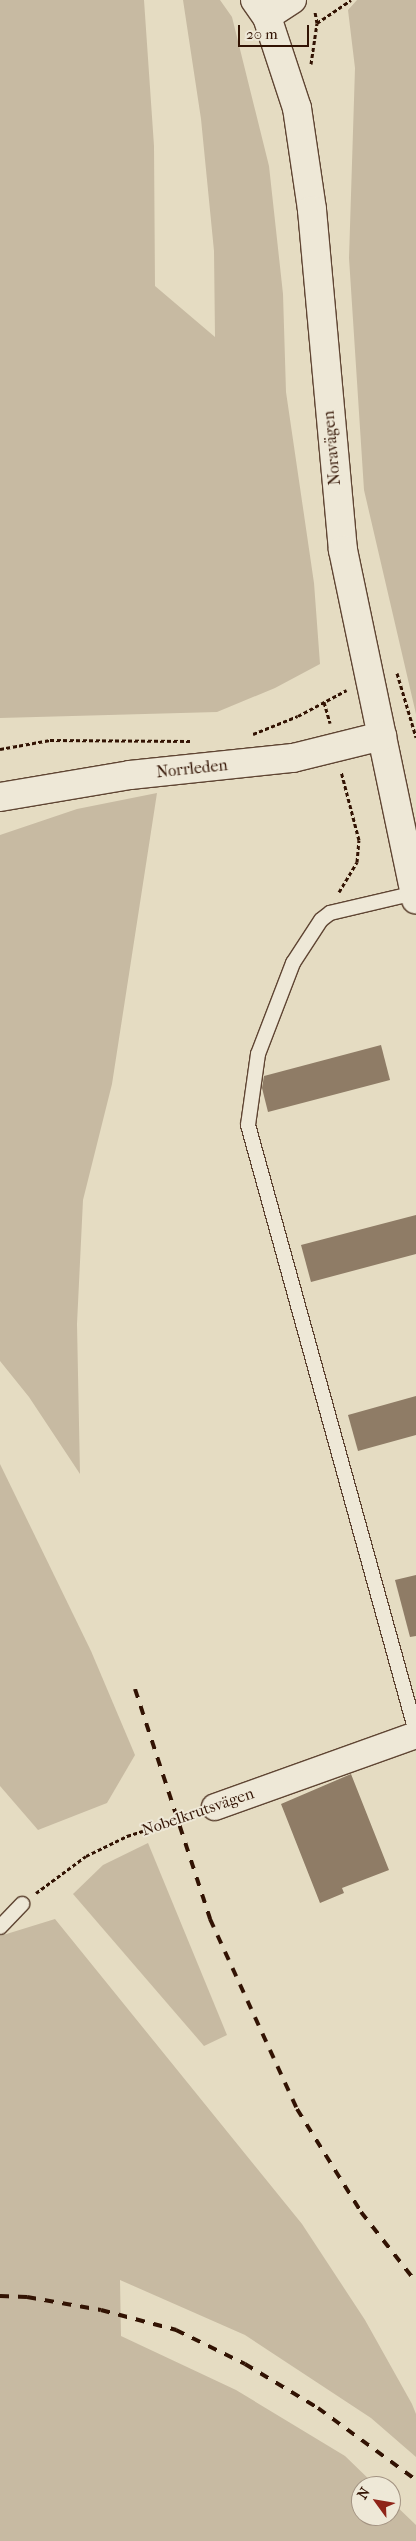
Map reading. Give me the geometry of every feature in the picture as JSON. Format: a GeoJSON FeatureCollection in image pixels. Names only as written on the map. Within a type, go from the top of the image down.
{"type":"FeatureCollection","features":[{"type":"Feature","properties":{"kind":"street"},"geometry":{"type":"LineString","coordinates":[[261,9],[293,0]]}},
{"type":"Feature","properties":{"kind":"street","name":"Noravägen"},"geometry":{"type":"LineString","coordinates":[[261,9],[297,108],[312,210],[343,550],[415,896]]}},
{"type":"Feature","properties":{"kind":"street","name":"Norrleden"},"geometry":{"type":"LineString","coordinates":[[0,797],[130,775],[293,758],[382,736]]}},
{"type":"Feature","properties":{"kind":"street","name":"Nobelkrutsvägen"},"geometry":{"type":"LineString","coordinates":[[215,1808],[416,1733]]}},
{"type":"Feature","properties":{"kind":"lane"},"geometry":{"type":"LineString","coordinates":[[415,896],[330,913],[321,920],[293,963],[258,1054],[248,1125],[416,1733]]}},
{"type":"Feature","properties":{"kind":"lane"},"geometry":{"type":"LineString","coordinates":[[0,1927],[22,1904]]}},
{"type":"Feature","properties":{"kind":"path"},"geometry":{"type":"LineString","coordinates":[[317,23],[352,0]]}},
{"type":"Feature","properties":{"kind":"path"},"geometry":{"type":"LineString","coordinates":[[247,736],[271,729],[351,688],[398,676]]}},
{"type":"Feature","properties":{"kind":"path"},"geometry":{"type":"LineString","coordinates":[[321,920],[354,869],[359,840],[324,702]]}},
{"type":"Feature","properties":{"kind":"path"},"geometry":{"type":"LineString","coordinates":[[0,749],[50,740],[194,741]]}},
{"type":"Feature","properties":{"kind":"path","name":"Nobelkrutsvägen"},"geometry":{"type":"LineString","coordinates":[[22,1904],[86,1856],[127,1836],[215,1808]]}},
{"type":"Feature","properties":{"kind":"shaded area"},"geometry":{"type":"Polygon","coordinates":[[[0,0],[144,0],[154,146],[155,286],[215,337],[214,251],[201,119],[183,0],[220,0],[232,17],[269,166],[283,294],[286,392],[314,583],[320,664],[275,688],[217,712],[0,718],[0,0]]]}},
{"type":"Feature","properties":{"kind":"shaded area"},"geometry":{"type":"Polygon","coordinates":[[[357,0],[416,0],[416,714],[364,490],[349,258],[355,68],[348,10],[357,0]]]}},
{"type":"Feature","properties":{"kind":"shaded area"},"geometry":{"type":"Polygon","coordinates":[[[157,793],[112,1084],[83,1200],[77,1324],[80,1474],[29,1397],[0,1361],[0,835],[77,809],[157,793]]]}},
{"type":"Feature","properties":{"kind":"shaded area"},"geometry":{"type":"Polygon","coordinates":[[[0,1464],[91,1651],[135,1755],[107,1803],[38,1830],[0,1786],[0,1464]]]}},
{"type":"Feature","properties":{"kind":"shaded area"},"geometry":{"type":"Polygon","coordinates":[[[148,1843],[227,2035],[204,2046],[73,1894],[103,1865],[148,1843]]]}},
{"type":"Feature","properties":{"kind":"shaded area"},"geometry":{"type":"Polygon","coordinates":[[[55,1919],[302,2224],[365,2320],[412,2404],[416,2414],[416,2457],[371,2418],[245,2335],[120,2280],[121,2336],[236,2390],[345,2456],[366,2476],[351,2476],[351,2526],[401,2526],[401,2511],[416,2525],[416,2541],[0,2541],[0,1936],[55,1919]]]}},
{"type":"Feature","properties":{"kind":"building"},"geometry":{"type":"Polygon","coordinates":[[[381,1045],[390,1080],[268,1112],[262,1088],[264,1076],[381,1045]]]}},
{"type":"Feature","properties":{"kind":"building"},"geometry":{"type":"Polygon","coordinates":[[[416,1215],[416,1254],[311,1282],[301,1245],[416,1215]]]}},
{"type":"Feature","properties":{"kind":"building"},"geometry":{"type":"Polygon","coordinates":[[[416,1396],[416,1435],[358,1451],[348,1415],[416,1396]]]}},
{"type":"Feature","properties":{"kind":"building"},"geometry":{"type":"Polygon","coordinates":[[[416,1575],[416,1636],[410,1637],[395,1580],[416,1575]]]}},
{"type":"Feature","properties":{"kind":"building"},"geometry":{"type":"Polygon","coordinates":[[[351,1774],[389,1870],[342,1888],[344,1893],[320,1903],[281,1804],[351,1774]]]}},
{"type":"Feature","properties":{"kind":"railway"},"geometry":{"type":"LineString","coordinates":[[135,1689],[210,1919],[297,2109],[361,2212],[416,2282]]}},
{"type":"Feature","properties":{"kind":"railway"},"geometry":{"type":"LineString","coordinates":[[0,2296],[27,2297],[101,2310],[176,2330],[245,2364],[318,2408],[416,2480]]}}]}
